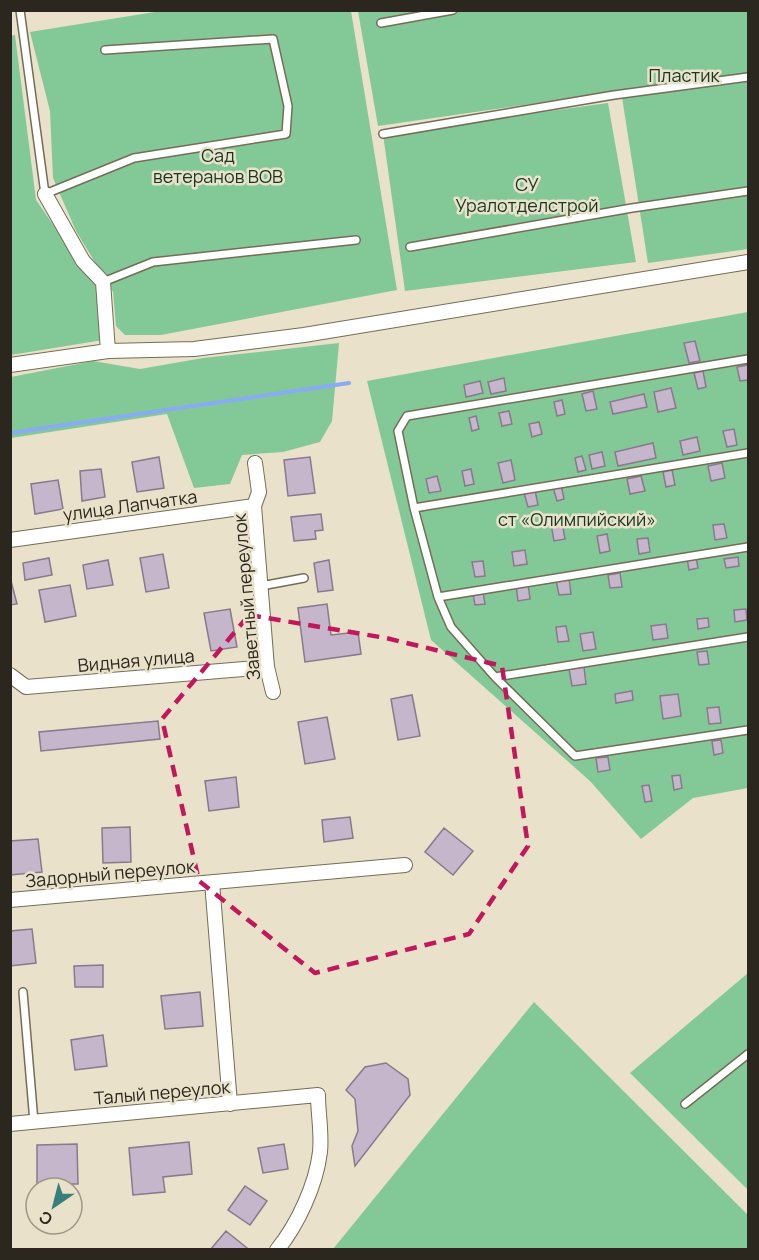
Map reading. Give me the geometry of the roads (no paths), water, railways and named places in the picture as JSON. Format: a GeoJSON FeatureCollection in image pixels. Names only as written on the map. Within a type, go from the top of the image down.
{"type":"FeatureCollection","features":[{"type":"Feature","properties":{"kind":"street"},"geometry":{"type":"LineString","coordinates":[[45,194],[83,261],[103,282],[108,351]]}},
{"type":"Feature","properties":{"kind":"street"},"geometry":{"type":"LineString","coordinates":[[10,365],[108,351],[194,349],[304,335],[748,262]]}},
{"type":"Feature","properties":{"kind":"street","name":"Заветный переулок"},"geometry":{"type":"LineString","coordinates":[[255,463],[259,492],[254,506],[267,667],[273,692]]}},
{"type":"Feature","properties":{"kind":"street","name":"улица Лапчатка"},"geometry":{"type":"LineString","coordinates":[[10,540],[254,506]]}},
{"type":"Feature","properties":{"kind":"street","name":"Видная улица"},"geometry":{"type":"LineString","coordinates":[[10,675],[26,687],[267,667]]}},
{"type":"Feature","properties":{"kind":"street","name":"Задорный переулок"},"geometry":{"type":"LineString","coordinates":[[10,900],[405,865]]}},
{"type":"Feature","properties":{"kind":"street","name":"Задорный переулок"},"geometry":{"type":"LineString","coordinates":[[212,882],[230,1104]]}},
{"type":"Feature","properties":{"kind":"street","name":"Талый переулок"},"geometry":{"type":"LineString","coordinates":[[10,1124],[318,1095],[320,1152],[308,1194],[291,1233],[277,1250]]}},
{"type":"Feature","properties":{"kind":"lane"},"geometry":{"type":"LineString","coordinates":[[20,10],[45,194],[134,158],[286,134],[288,105],[273,39],[105,50]]}},
{"type":"Feature","properties":{"kind":"lane"},"geometry":{"type":"LineString","coordinates":[[381,23],[453,10]]}},
{"type":"Feature","properties":{"kind":"lane"},"geometry":{"type":"LineString","coordinates":[[383,134],[614,95],[748,77]]}},
{"type":"Feature","properties":{"kind":"lane"},"geometry":{"type":"LineString","coordinates":[[410,247],[632,208],[748,191]]}},
{"type":"Feature","properties":{"kind":"lane"},"geometry":{"type":"LineString","coordinates":[[103,282],[153,262],[356,240]]}},
{"type":"Feature","properties":{"kind":"lane"},"geometry":{"type":"LineString","coordinates":[[748,359],[407,416],[398,431],[414,508],[438,597],[451,627],[495,677],[575,756],[748,730]]}},
{"type":"Feature","properties":{"kind":"lane"},"geometry":{"type":"LineString","coordinates":[[414,508],[748,453]]}},
{"type":"Feature","properties":{"kind":"lane"},"geometry":{"type":"LineString","coordinates":[[438,597],[748,547]]}},
{"type":"Feature","properties":{"kind":"lane"},"geometry":{"type":"LineString","coordinates":[[261,586],[304,578]]}},
{"type":"Feature","properties":{"kind":"lane"},"geometry":{"type":"LineString","coordinates":[[495,677],[748,637]]}},
{"type":"Feature","properties":{"kind":"lane"},"geometry":{"type":"LineString","coordinates":[[23,992],[34,1122]]}},
{"type":"Feature","properties":{"kind":"lane"},"geometry":{"type":"LineString","coordinates":[[685,1104],[748,1054]]}},
{"type":"Feature","properties":{"kind":"waterway"},"geometry":{"type":"LineString","coordinates":[[10,433],[349,383]]}},
{"type":"Feature","properties":{"kind":"park label","name":"Пластик"},"geometry":{"type":"Point","coordinates":[684,75]}},
{"type":"Feature","properties":{"kind":"park label","name":"Сад ветеранов ВОВ"},"geometry":{"type":"Point","coordinates":[218,165]}},
{"type":"Feature","properties":{"kind":"park label","name":"СУ Уралотделстрой"},"geometry":{"type":"Point","coordinates":[527,194]}},
{"type":"Feature","properties":{"kind":"park label","name":"ст «Олимпийский»"},"geometry":{"type":"Point","coordinates":[577,519]}}]}
